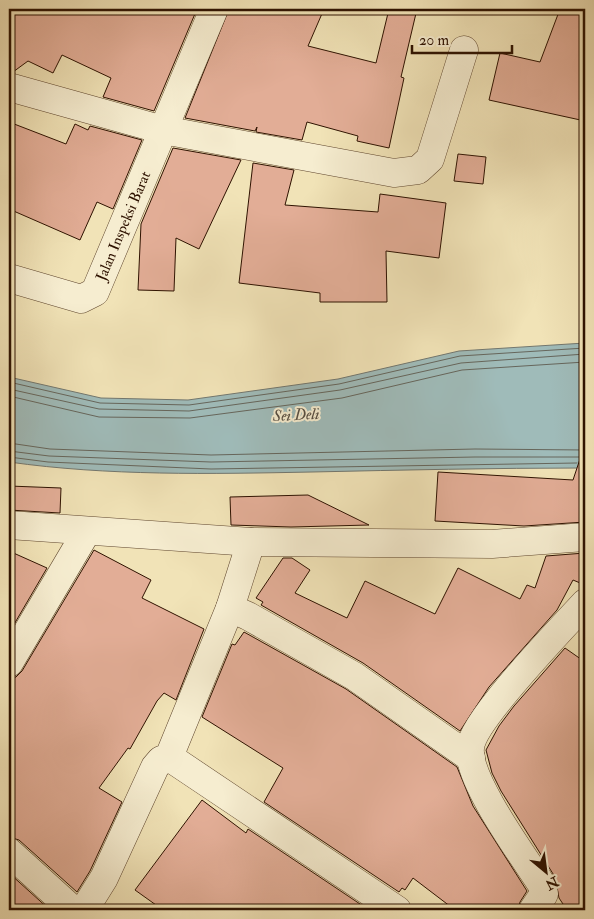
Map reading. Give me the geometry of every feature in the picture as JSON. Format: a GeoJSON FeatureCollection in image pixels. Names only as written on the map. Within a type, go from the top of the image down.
{"type":"FeatureCollection","features":[{"type":"Feature","properties":{"kind":"street","name":"Jalan Inspeksi Barat"},"geometry":{"type":"LineString","coordinates":[[9,278],[81,299],[95,292],[214,9]]}},
{"type":"Feature","properties":{"kind":"street"},"geometry":{"type":"LineString","coordinates":[[9,86],[163,130],[394,173],[418,170],[430,159],[464,50]]}},
{"type":"Feature","properties":{"kind":"street"},"geometry":{"type":"LineString","coordinates":[[9,525],[251,542],[492,544],[585,537]]}},
{"type":"Feature","properties":{"kind":"street"},"geometry":{"type":"LineString","coordinates":[[9,663],[87,531]]}},
{"type":"Feature","properties":{"kind":"street"},"geometry":{"type":"LineString","coordinates":[[84,910],[104,878],[155,767],[161,760],[169,757],[230,608],[251,542]]}},
{"type":"Feature","properties":{"kind":"street"},"geometry":{"type":"LineString","coordinates":[[533,910],[544,894],[542,885],[507,831],[479,781],[471,758],[470,748],[472,738],[480,725],[506,692],[585,603]]}},
{"type":"Feature","properties":{"kind":"street"},"geometry":{"type":"LineString","coordinates":[[230,608],[248,616],[354,676],[471,758]]}},
{"type":"Feature","properties":{"kind":"street"},"geometry":{"type":"LineString","coordinates":[[169,757],[397,910]]}},
{"type":"Feature","properties":{"kind":"street"},"geometry":{"type":"LineString","coordinates":[[9,852],[73,910]]}},
{"type":"Feature","properties":{"kind":"water","name":"Sei Deli"},"geometry":{"type":"Polygon","coordinates":[[[585,343],[585,468],[160,473],[84,470],[9,462],[9,377],[101,398],[188,400],[338,379],[459,351],[585,343]]]}},
{"type":"Feature","properties":{"kind":"building"},"geometry":{"type":"Polygon","coordinates":[[[9,9],[197,9],[154,111],[103,97],[111,78],[62,55],[53,73],[28,61],[13,72],[9,72],[9,9]]]}},
{"type":"Feature","properties":{"kind":"building"},"geometry":{"type":"Polygon","coordinates":[[[229,9],[324,9],[308,46],[376,63],[389,9],[417,9],[401,77],[404,78],[389,148],[357,141],[358,136],[307,122],[302,140],[256,132],[257,127],[255,131],[185,118],[229,9]]]}},
{"type":"Feature","properties":{"kind":"building"},"geometry":{"type":"Polygon","coordinates":[[[560,9],[585,9],[585,121],[489,100],[500,53],[540,62],[560,9]]]}},
{"type":"Feature","properties":{"kind":"building"},"geometry":{"type":"Polygon","coordinates":[[[9,122],[66,144],[75,124],[88,130],[90,126],[142,140],[113,209],[97,202],[80,240],[9,209],[9,122]]]}},
{"type":"Feature","properties":{"kind":"building"},"geometry":{"type":"Polygon","coordinates":[[[173,148],[241,160],[199,249],[176,238],[174,291],[138,290],[141,224],[173,148]]]}},
{"type":"Feature","properties":{"kind":"building"},"geometry":{"type":"Polygon","coordinates":[[[458,154],[486,157],[483,184],[454,181],[458,154]]]}},
{"type":"Feature","properties":{"kind":"building"},"geometry":{"type":"Polygon","coordinates":[[[253,163],[294,170],[285,205],[378,212],[380,194],[446,203],[439,258],[386,251],[387,302],[320,302],[320,293],[239,283],[253,163]]]}},
{"type":"Feature","properties":{"kind":"building"},"geometry":{"type":"Polygon","coordinates":[[[581,456],[585,457],[585,522],[524,526],[435,521],[438,472],[573,480],[581,456]]]}},
{"type":"Feature","properties":{"kind":"building"},"geometry":{"type":"Polygon","coordinates":[[[9,486],[61,488],[60,513],[9,510],[9,486]]]}},
{"type":"Feature","properties":{"kind":"building"},"geometry":{"type":"Polygon","coordinates":[[[308,495],[369,525],[291,527],[231,525],[230,497],[308,495]]]}},
{"type":"Feature","properties":{"kind":"building"},"geometry":{"type":"Polygon","coordinates":[[[94,550],[151,580],[142,598],[204,629],[176,700],[164,693],[157,701],[130,749],[128,748],[99,788],[122,802],[90,871],[77,892],[19,840],[9,837],[9,679],[16,677],[22,671],[94,550]]]}},
{"type":"Feature","properties":{"kind":"building"},"geometry":{"type":"Polygon","coordinates":[[[9,551],[47,568],[9,633],[9,551]]]}},
{"type":"Feature","properties":{"kind":"building"},"geometry":{"type":"Polygon","coordinates":[[[585,553],[585,585],[573,580],[557,610],[489,687],[460,731],[363,663],[261,605],[263,602],[256,598],[283,558],[292,558],[310,570],[295,593],[347,618],[365,581],[435,614],[458,568],[520,599],[527,585],[535,588],[546,556],[585,553]]]}},
{"type":"Feature","properties":{"kind":"building"},"geometry":{"type":"Polygon","coordinates":[[[244,632],[346,689],[457,767],[473,806],[527,891],[520,902],[518,910],[455,910],[413,878],[405,890],[402,888],[399,892],[264,802],[283,768],[202,717],[232,644],[235,645],[244,632]]]}},
{"type":"Feature","properties":{"kind":"building"},"geometry":{"type":"Polygon","coordinates":[[[565,648],[585,662],[585,910],[567,910],[559,898],[555,877],[501,791],[492,773],[486,750],[499,726],[514,706],[565,648]]]}},
{"type":"Feature","properties":{"kind":"building"},"geometry":{"type":"Polygon","coordinates":[[[202,800],[246,833],[248,829],[369,910],[163,910],[135,890],[202,800]]]}},
{"type":"Feature","properties":{"kind":"building"},"geometry":{"type":"Polygon","coordinates":[[[9,873],[50,910],[9,910],[9,873]]]}}]}
